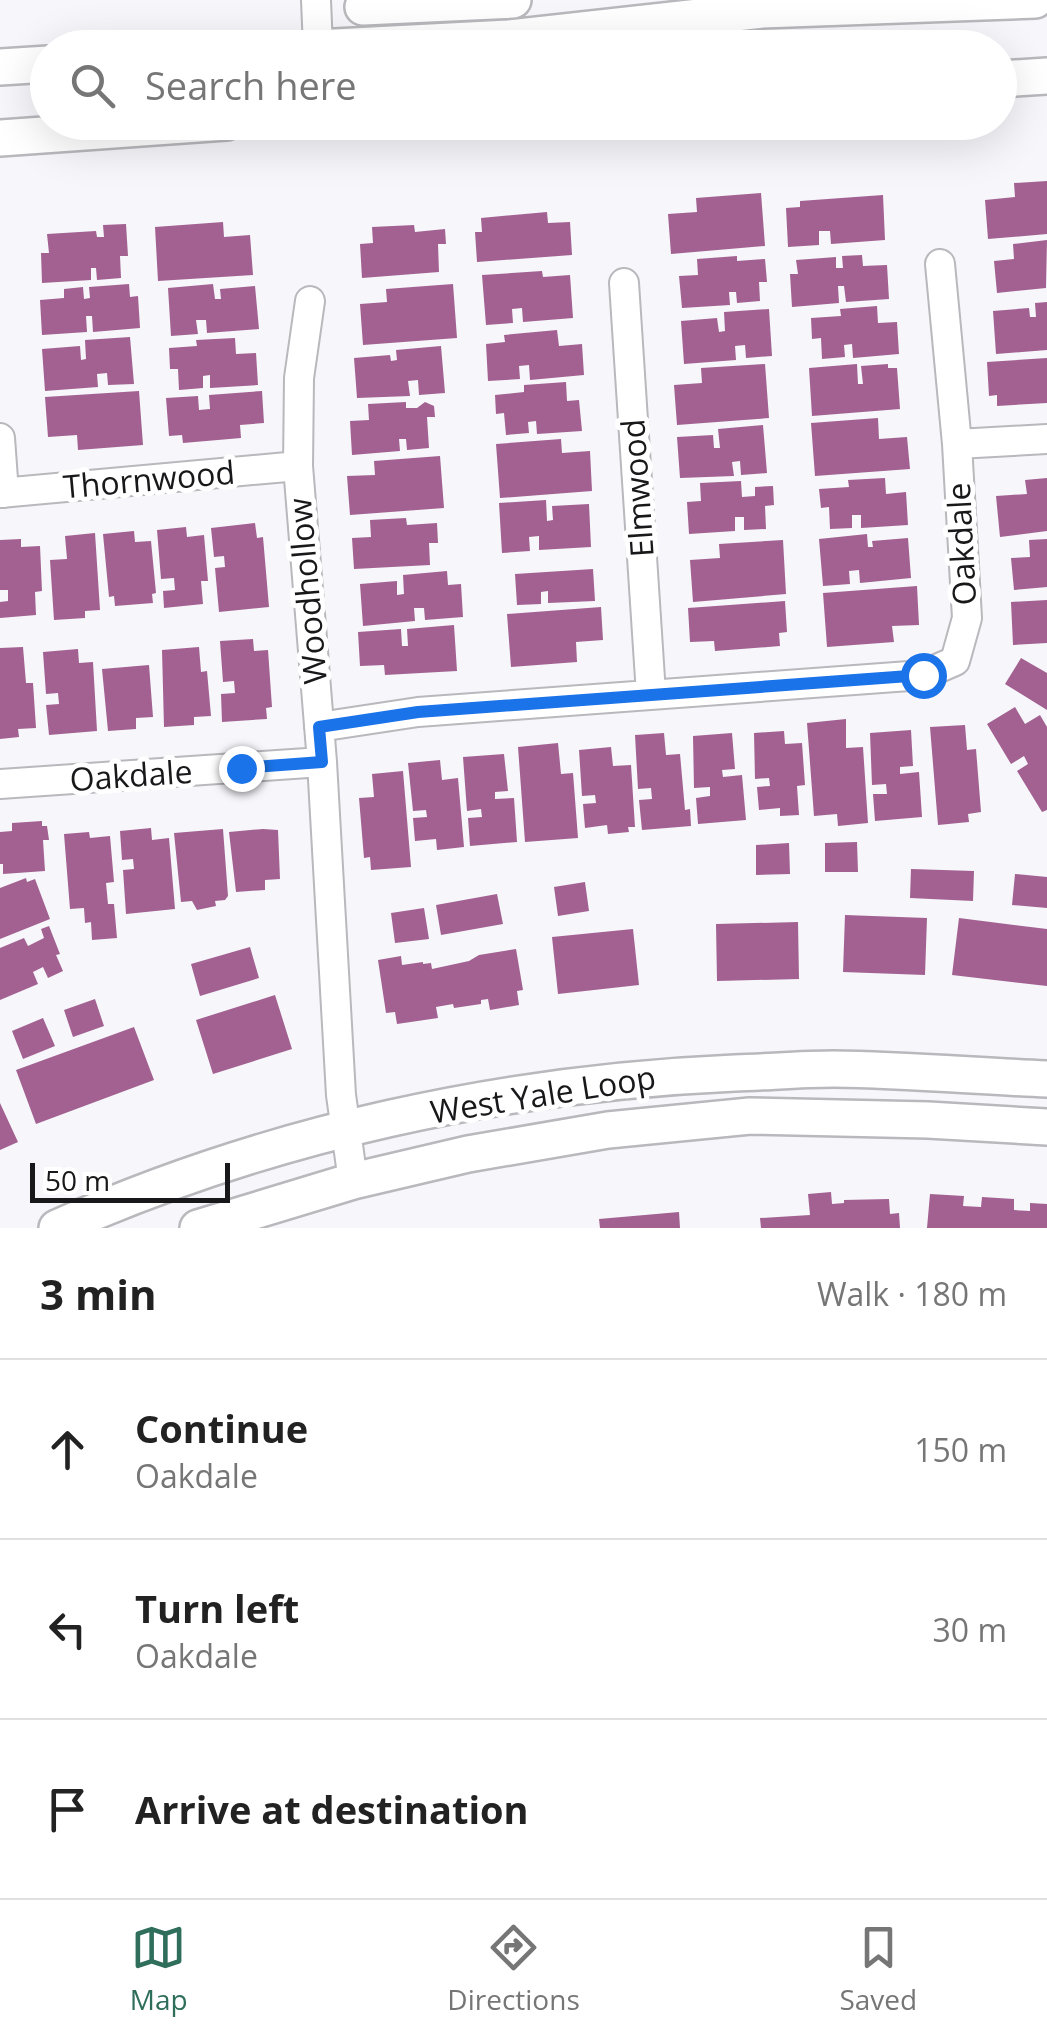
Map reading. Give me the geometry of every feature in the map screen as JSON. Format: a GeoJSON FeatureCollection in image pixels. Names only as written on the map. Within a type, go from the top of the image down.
{"type":"FeatureCollection","features":[{"type":"Feature","properties":{"kind":"main road"},"geometry":{"type":"LineString","coordinates":[[362,4],[513,0]]}},
{"type":"Feature","properties":{"kind":"main road"},"geometry":{"type":"LineString","coordinates":[[704,0],[762,10]]}},
{"type":"Feature","properties":{"kind":"main road"},"geometry":{"type":"LineString","coordinates":[[581,30],[762,10],[1036,0]]}},
{"type":"Feature","properties":{"kind":"main road"},"geometry":{"type":"LineString","coordinates":[[0,67],[30,65]]}},
{"type":"Feature","properties":{"kind":"main road"},"geometry":{"type":"LineString","coordinates":[[1017,77],[1047,76]]}},
{"type":"Feature","properties":{"kind":"main road","name":"West Yale Loop"},"geometry":{"type":"LineString","coordinates":[[56,1228],[166,1183],[344,1128],[538,1091],[656,1077],[832,1069],[1047,1079]]}},
{"type":"Feature","properties":{"kind":"main road","name":"West Yale Loop"},"geometry":{"type":"LineString","coordinates":[[198,1228],[353,1180],[468,1154],[608,1130],[750,1116],[1047,1127]]}},
{"type":"Feature","properties":{"kind":"street"},"geometry":{"type":"LineString","coordinates":[[316,0],[317,30]]}},
{"type":"Feature","properties":{"kind":"street"},"geometry":{"type":"LineString","coordinates":[[357,30],[362,4]]}},
{"type":"Feature","properties":{"kind":"street","name":"Oakdale"},"geometry":{"type":"LineString","coordinates":[[319,727],[418,712],[923,675],[955,661],[968,618],[940,264]]}},
{"type":"Feature","properties":{"kind":"street","name":"Elmwood"},"geometry":{"type":"LineString","coordinates":[[624,283],[651,694]]}},
{"type":"Feature","properties":{"kind":"street","name":"Woodhollow"},"geometry":{"type":"LineString","coordinates":[[310,300],[299,378],[298,466],[322,762],[344,1128],[353,1180]]}},
{"type":"Feature","properties":{"kind":"street"},"geometry":{"type":"LineString","coordinates":[[0,438],[2,493]]}},
{"type":"Feature","properties":{"kind":"street"},"geometry":{"type":"LineString","coordinates":[[956,444],[1047,439]]}},
{"type":"Feature","properties":{"kind":"street","name":"Thornwood"},"geometry":{"type":"LineString","coordinates":[[2,493],[298,466]]}},
{"type":"Feature","properties":{"kind":"street","name":"Oakdale"},"geometry":{"type":"LineString","coordinates":[[0,784],[322,762]]}},
{"type":"Feature","properties":{"kind":"building"},"geometry":{"type":"Polygon","coordinates":[[[1047,181],[1047,234],[988,239],[985,200],[1015,197],[1014,183],[1047,181]]]}},
{"type":"Feature","properties":{"kind":"building"},"geometry":{"type":"Polygon","coordinates":[[[761,193],[765,246],[671,254],[668,214],[697,212],[696,198],[761,193]]]}},
{"type":"Feature","properties":{"kind":"building"},"geometry":{"type":"Polygon","coordinates":[[[883,195],[885,240],[831,244],[830,231],[819,231],[819,245],[788,247],[786,208],[800,207],[800,201],[883,195]]]}},
{"type":"Feature","properties":{"kind":"building"},"geometry":{"type":"Polygon","coordinates":[[[547,212],[548,223],[570,222],[572,255],[477,262],[475,232],[482,232],[481,218],[547,212]]]}},
{"type":"Feature","properties":{"kind":"building"},"geometry":{"type":"Polygon","coordinates":[[[223,222],[224,237],[250,235],[253,275],[158,281],[155,227],[223,222]]]}},
{"type":"Feature","properties":{"kind":"building"},"geometry":{"type":"Polygon","coordinates":[[[126,224],[128,256],[120,256],[121,278],[97,280],[96,268],[91,268],[91,280],[42,283],[41,253],[49,253],[47,234],[96,231],[97,237],[104,237],[103,225],[126,224]]]}},
{"type":"Feature","properties":{"kind":"building"},"geometry":{"type":"Polygon","coordinates":[[[414,225],[415,232],[445,229],[446,244],[438,244],[439,272],[362,278],[360,244],[373,243],[372,227],[414,225]]]}},
{"type":"Feature","properties":{"kind":"building"},"geometry":{"type":"Polygon","coordinates":[[[1047,240],[1046,288],[997,293],[994,261],[1014,259],[1013,244],[1047,240]]]}},
{"type":"Feature","properties":{"kind":"building"},"geometry":{"type":"Polygon","coordinates":[[[862,255],[863,266],[887,265],[889,299],[846,302],[844,286],[838,286],[839,303],[792,307],[790,274],[798,274],[796,260],[836,257],[836,268],[843,268],[842,256],[862,255]]]}},
{"type":"Feature","properties":{"kind":"building"},"geometry":{"type":"Polygon","coordinates":[[[737,256],[737,261],[765,259],[767,282],[759,282],[760,301],[737,303],[736,292],[729,292],[730,305],[682,308],[679,276],[698,275],[697,259],[737,256]]]}},
{"type":"Feature","properties":{"kind":"building"},"geometry":{"type":"Polygon","coordinates":[[[542,271],[543,277],[570,275],[573,318],[523,322],[522,308],[512,309],[513,323],[486,325],[482,275],[542,271]]]}},
{"type":"Feature","properties":{"kind":"building"},"geometry":{"type":"Polygon","coordinates":[[[129,284],[130,297],[138,296],[140,328],[93,332],[92,316],[86,316],[87,332],[42,335],[40,300],[64,298],[64,289],[83,287],[84,299],[90,298],[89,287],[129,284]]]}},
{"type":"Feature","properties":{"kind":"building"},"geometry":{"type":"Polygon","coordinates":[[[213,284],[215,299],[221,299],[220,289],[255,286],[259,329],[207,333],[206,320],[196,320],[198,334],[171,336],[168,288],[213,284]]]}},
{"type":"Feature","properties":{"kind":"building"},"geometry":{"type":"Polygon","coordinates":[[[453,284],[457,338],[363,345],[360,304],[387,302],[386,289],[453,284]]]}},
{"type":"Feature","properties":{"kind":"building"},"geometry":{"type":"Polygon","coordinates":[[[1047,302],[1047,350],[996,354],[993,311],[1029,308],[1030,317],[1036,317],[1035,303],[1047,302]]]}},
{"type":"Feature","properties":{"kind":"building"},"geometry":{"type":"Polygon","coordinates":[[[877,306],[878,323],[897,322],[899,354],[853,358],[852,344],[844,345],[845,357],[822,359],[821,338],[812,339],[811,318],[841,316],[840,309],[877,306]]]}},
{"type":"Feature","properties":{"kind":"building"},"geometry":{"type":"Polygon","coordinates":[[[769,309],[772,356],[746,358],[745,345],[735,346],[736,360],[684,364],[681,321],[717,318],[719,332],[725,331],[724,312],[769,309]]]}},
{"type":"Feature","properties":{"kind":"building"},"geometry":{"type":"Polygon","coordinates":[[[557,330],[559,346],[582,344],[584,375],[530,380],[529,365],[519,366],[520,379],[488,381],[486,344],[505,342],[504,335],[557,330]]]}},
{"type":"Feature","properties":{"kind":"building"},"geometry":{"type":"Polygon","coordinates":[[[130,337],[134,384],[108,385],[107,373],[97,374],[98,387],[45,391],[42,349],[80,346],[81,360],[86,359],[85,340],[130,337]]]}},
{"type":"Feature","properties":{"kind":"building"},"geometry":{"type":"Polygon","coordinates":[[[235,338],[236,354],[256,353],[258,385],[210,388],[210,375],[203,376],[203,388],[179,390],[178,369],[170,369],[169,348],[197,346],[196,340],[235,338]]]}},
{"type":"Feature","properties":{"kind":"building"},"geometry":{"type":"Polygon","coordinates":[[[441,346],[445,393],[419,395],[418,380],[408,381],[410,396],[357,398],[354,358],[390,355],[391,361],[397,360],[396,350],[441,346]]]}},
{"type":"Feature","properties":{"kind":"building"},"geometry":{"type":"Polygon","coordinates":[[[1047,358],[1047,403],[997,406],[997,395],[989,396],[987,362],[1047,358]]]}},
{"type":"Feature","properties":{"kind":"building"},"geometry":{"type":"Polygon","coordinates":[[[765,364],[769,418],[677,425],[674,385],[702,383],[701,368],[765,364]]]}},
{"type":"Feature","properties":{"kind":"building"},"geometry":{"type":"Polygon","coordinates":[[[857,364],[858,384],[863,384],[861,366],[888,364],[888,368],[897,368],[900,409],[812,416],[809,368],[857,364]]]}},
{"type":"Feature","properties":{"kind":"building"},"geometry":{"type":"Polygon","coordinates":[[[566,382],[567,401],[579,400],[582,431],[537,434],[536,421],[528,422],[529,433],[506,435],[504,413],[496,414],[495,395],[524,392],[524,385],[566,382]]]}},
{"type":"Feature","properties":{"kind":"building"},"geometry":{"type":"Polygon","coordinates":[[[139,391],[143,445],[78,450],[77,435],[48,437],[45,397],[139,391]]]}},
{"type":"Feature","properties":{"kind":"building"},"geometry":{"type":"Polygon","coordinates":[[[262,391],[264,423],[240,425],[241,438],[183,443],[182,435],[169,436],[166,398],[198,396],[199,410],[210,409],[209,395],[262,391]]]}},
{"type":"Feature","properties":{"kind":"building"},"geometry":{"type":"Polygon","coordinates":[[[406,402],[406,408],[417,408],[425,402],[434,406],[435,417],[427,417],[429,448],[407,450],[406,439],[399,439],[400,451],[352,455],[350,421],[369,420],[368,404],[406,402]]]}},
{"type":"Feature","properties":{"kind":"building"},"geometry":{"type":"Polygon","coordinates":[[[878,418],[879,439],[907,437],[910,469],[815,476],[811,423],[878,418]]]}},
{"type":"Feature","properties":{"kind":"building"},"geometry":{"type":"Polygon","coordinates":[[[763,425],[767,473],[741,475],[740,461],[732,462],[734,476],[680,478],[677,437],[713,435],[714,448],[720,448],[718,429],[763,425]]]}},
{"type":"Feature","properties":{"kind":"building"},"geometry":{"type":"Polygon","coordinates":[[[561,439],[562,453],[590,451],[592,491],[500,498],[496,444],[561,439]]]}},
{"type":"Feature","properties":{"kind":"building"},"geometry":{"type":"Polygon","coordinates":[[[440,456],[444,508],[350,515],[347,476],[375,475],[374,461],[440,456]]]}},
{"type":"Feature","properties":{"kind":"building"},"geometry":{"type":"Polygon","coordinates":[[[885,478],[886,494],[906,492],[908,525],[861,528],[861,515],[852,515],[852,528],[830,529],[829,507],[821,508],[819,489],[849,487],[848,480],[885,478]]]}},
{"type":"Feature","properties":{"kind":"building"},"geometry":{"type":"Polygon","coordinates":[[[1047,478],[1047,531],[1000,537],[996,496],[1027,494],[1025,480],[1047,478]]]}},
{"type":"Feature","properties":{"kind":"building"},"geometry":{"type":"Polygon","coordinates":[[[741,481],[742,497],[755,496],[755,487],[773,486],[774,505],[765,506],[766,529],[744,530],[744,517],[735,517],[735,531],[689,534],[687,502],[701,501],[700,483],[741,481]]]}},
{"type":"Feature","properties":{"kind":"building"},"geometry":{"type":"Polygon","coordinates":[[[546,500],[547,521],[553,520],[552,506],[589,504],[591,547],[539,550],[539,536],[529,537],[530,551],[502,553],[499,503],[546,500]]]}},
{"type":"Feature","properties":{"kind":"building"},"geometry":{"type":"Polygon","coordinates":[[[406,518],[407,525],[437,523],[438,543],[429,543],[430,565],[354,569],[352,538],[371,537],[370,520],[406,518]]]}},
{"type":"Feature","properties":{"kind":"building"},"geometry":{"type":"Polygon","coordinates":[[[255,523],[257,538],[263,537],[269,607],[219,612],[215,568],[225,567],[224,556],[214,557],[211,528],[255,523]]]}},
{"type":"Feature","properties":{"kind":"building"},"geometry":{"type":"Polygon","coordinates":[[[186,527],[187,537],[204,535],[208,581],[201,581],[203,604],[164,608],[163,591],[175,590],[174,578],[161,579],[157,530],[186,527]]]}},
{"type":"Feature","properties":{"kind":"building"},"geometry":{"type":"Polygon","coordinates":[[[134,531],[135,542],[151,541],[156,593],[152,594],[153,603],[115,606],[114,596],[109,597],[103,534],[134,531]]]}},
{"type":"Feature","properties":{"kind":"building"},"geometry":{"type":"Polygon","coordinates":[[[95,533],[100,610],[85,611],[85,618],[54,620],[50,560],[67,559],[65,536],[95,533]]]}},
{"type":"Feature","properties":{"kind":"building"},"geometry":{"type":"Polygon","coordinates":[[[867,534],[868,547],[873,547],[872,541],[908,538],[911,578],[860,583],[859,570],[849,571],[850,584],[823,586],[819,539],[867,534]]]}},
{"type":"Feature","properties":{"kind":"building"},"geometry":{"type":"Polygon","coordinates":[[[21,539],[21,547],[40,546],[42,591],[35,592],[36,615],[0,618],[0,602],[8,601],[8,590],[0,590],[0,540],[21,539]]]}},
{"type":"Feature","properties":{"kind":"building"},"geometry":{"type":"Polygon","coordinates":[[[1047,539],[1047,587],[1014,590],[1011,558],[1030,557],[1029,540],[1047,539]]]}},
{"type":"Feature","properties":{"kind":"building"},"geometry":{"type":"Polygon","coordinates":[[[783,540],[786,594],[693,602],[690,560],[720,558],[719,544],[783,540]]]}},
{"type":"Feature","properties":{"kind":"building"},"geometry":{"type":"Polygon","coordinates":[[[593,569],[595,601],[548,603],[548,591],[541,592],[541,604],[517,605],[515,574],[593,569]]]}},
{"type":"Feature","properties":{"kind":"building"},"geometry":{"type":"Polygon","coordinates":[[[447,571],[448,585],[461,584],[463,617],[425,620],[424,608],[414,608],[415,621],[363,626],[360,584],[397,581],[397,595],[404,594],[403,575],[447,571]]]}},
{"type":"Feature","properties":{"kind":"building"},"geometry":{"type":"Polygon","coordinates":[[[917,586],[919,625],[892,626],[894,642],[827,647],[823,593],[917,586]]]}},
{"type":"Feature","properties":{"kind":"building"},"geometry":{"type":"Polygon","coordinates":[[[1047,600],[1047,643],[1013,645],[1011,602],[1047,600]]]}},
{"type":"Feature","properties":{"kind":"building"},"geometry":{"type":"Polygon","coordinates":[[[785,601],[787,632],[779,633],[780,646],[715,651],[714,641],[690,642],[688,608],[785,601]]]}},
{"type":"Feature","properties":{"kind":"building"},"geometry":{"type":"Polygon","coordinates":[[[601,607],[603,640],[576,642],[577,662],[511,667],[507,614],[601,607]]]}},
{"type":"Feature","properties":{"kind":"building"},"geometry":{"type":"Polygon","coordinates":[[[454,625],[457,671],[385,675],[384,665],[360,666],[358,632],[401,629],[402,646],[408,646],[407,629],[454,625]]]}},
{"type":"Feature","properties":{"kind":"building"},"geometry":{"type":"Polygon","coordinates":[[[253,639],[254,651],[268,650],[272,707],[266,708],[267,719],[222,722],[221,694],[235,693],[234,681],[223,682],[220,641],[253,639]]]}},
{"type":"Feature","properties":{"kind":"building"},"geometry":{"type":"Polygon","coordinates":[[[23,647],[26,683],[33,683],[36,728],[18,729],[19,737],[0,739],[0,648],[23,647]]]}},
{"type":"Feature","properties":{"kind":"building"},"geometry":{"type":"Polygon","coordinates":[[[199,647],[201,672],[207,671],[211,716],[194,717],[194,725],[164,727],[162,650],[199,647]]]}},
{"type":"Feature","properties":{"kind":"building"},"geometry":{"type":"Polygon","coordinates":[[[78,649],[79,663],[93,662],[97,731],[49,735],[46,705],[59,704],[58,693],[46,694],[43,652],[78,649]]]}},
{"type":"Feature","properties":{"kind":"building"},"geometry":{"type":"Polygon","coordinates":[[[1021,658],[1047,673],[1047,710],[1005,684],[1021,658]]]}},
{"type":"Feature","properties":{"kind":"building"},"geometry":{"type":"Polygon","coordinates":[[[149,665],[153,717],[136,718],[136,729],[108,731],[102,669],[149,665]]]}},
{"type":"Feature","properties":{"kind":"building"},"geometry":{"type":"Polygon","coordinates":[[[1015,707],[1025,724],[1040,715],[1047,727],[1047,810],[1042,812],[1017,771],[1028,764],[1024,756],[1011,764],[987,724],[1015,707]]]}},
{"type":"Feature","properties":{"kind":"building"},"geometry":{"type":"Polygon","coordinates":[[[846,719],[846,748],[863,747],[868,823],[838,826],[837,814],[814,816],[807,723],[846,719]]]}},
{"type":"Feature","properties":{"kind":"building"},"geometry":{"type":"Polygon","coordinates":[[[965,725],[967,750],[976,749],[981,812],[968,814],[969,822],[938,825],[930,727],[965,725]]]}},
{"type":"Feature","properties":{"kind":"building"},"geometry":{"type":"Polygon","coordinates":[[[911,730],[913,766],[900,767],[900,774],[919,772],[922,817],[875,821],[873,794],[887,794],[886,784],[872,785],[870,733],[911,730]]]}},
{"type":"Feature","properties":{"kind":"building"},"geometry":{"type":"Polygon","coordinates":[[[784,731],[785,744],[802,743],[805,785],[797,786],[799,815],[780,816],[780,808],[759,810],[757,787],[770,786],[769,778],[755,779],[754,733],[784,731]]]}},
{"type":"Feature","properties":{"kind":"building"},"geometry":{"type":"Polygon","coordinates":[[[664,733],[666,755],[680,754],[685,810],[690,809],[691,826],[642,830],[639,800],[652,799],[651,788],[638,789],[635,735],[664,733]]]}},
{"type":"Feature","properties":{"kind":"building"},"geometry":{"type":"Polygon","coordinates":[[[732,733],[735,769],[722,770],[723,777],[742,775],[746,820],[698,824],[696,798],[710,796],[710,787],[694,788],[693,736],[732,733]]]}},
{"type":"Feature","properties":{"kind":"building"},"geometry":{"type":"Polygon","coordinates":[[[558,743],[561,774],[573,773],[578,838],[525,842],[518,747],[558,743]]]}},
{"type":"Feature","properties":{"kind":"building"},"geometry":{"type":"Polygon","coordinates":[[[611,747],[613,766],[631,765],[635,827],[628,827],[629,832],[608,834],[607,825],[585,828],[583,804],[596,803],[595,795],[582,796],[579,750],[611,747]]]}},
{"type":"Feature","properties":{"kind":"building"},"geometry":{"type":"Polygon","coordinates":[[[504,754],[508,791],[495,792],[495,799],[514,798],[517,842],[470,846],[468,818],[482,817],[481,809],[467,811],[463,757],[504,754]]]}},
{"type":"Feature","properties":{"kind":"building"},"geometry":{"type":"Polygon","coordinates":[[[440,760],[442,780],[458,778],[464,847],[437,850],[436,839],[415,841],[413,818],[427,817],[426,810],[413,811],[408,763],[440,760]]]}},
{"type":"Feature","properties":{"kind":"building"},"geometry":{"type":"Polygon","coordinates":[[[403,771],[411,867],[371,870],[370,857],[364,858],[359,798],[374,797],[372,774],[403,771]]]}},
{"type":"Feature","properties":{"kind":"building"},"geometry":{"type":"Polygon","coordinates":[[[42,821],[49,840],[43,840],[45,871],[3,874],[0,832],[12,831],[12,823],[42,821]]]}},
{"type":"Feature","properties":{"kind":"building"},"geometry":{"type":"Polygon","coordinates":[[[151,828],[152,840],[169,838],[175,909],[126,914],[123,870],[134,869],[133,859],[122,860],[120,831],[151,828]]]}},
{"type":"Feature","properties":{"kind":"building"},"geometry":{"type":"Polygon","coordinates":[[[223,829],[228,896],[215,901],[216,906],[197,910],[192,901],[181,902],[174,833],[223,829]]]}},
{"type":"Feature","properties":{"kind":"building"},"geometry":{"type":"Polygon","coordinates":[[[278,830],[280,879],[265,880],[265,890],[236,892],[229,832],[278,830]]]}},
{"type":"Feature","properties":{"kind":"building"},"geometry":{"type":"Polygon","coordinates":[[[89,832],[90,838],[110,836],[114,882],[106,883],[108,904],[114,904],[117,938],[92,940],[91,922],[85,923],[84,908],[70,909],[64,834],[89,832]]]}},
{"type":"Feature","properties":{"kind":"building"},"geometry":{"type":"Polygon","coordinates":[[[857,842],[858,872],[825,872],[825,843],[857,842]]]}},
{"type":"Feature","properties":{"kind":"building"},"geometry":{"type":"Polygon","coordinates":[[[789,843],[790,874],[756,875],[756,845],[789,843]]]}},
{"type":"Feature","properties":{"kind":"building"},"geometry":{"type":"Polygon","coordinates":[[[911,869],[974,871],[973,901],[910,898],[911,869]]]}},
{"type":"Feature","properties":{"kind":"building"},"geometry":{"type":"Polygon","coordinates":[[[1015,874],[1047,877],[1047,908],[1012,905],[1015,874]]]}},
{"type":"Feature","properties":{"kind":"building"},"geometry":{"type":"Polygon","coordinates":[[[26,878],[27,882],[35,879],[50,919],[0,939],[0,888],[26,878]]]}},
{"type":"Feature","properties":{"kind":"building"},"geometry":{"type":"Polygon","coordinates":[[[585,882],[589,911],[558,916],[554,887],[585,882]]]}},
{"type":"Feature","properties":{"kind":"building"},"geometry":{"type":"Polygon","coordinates":[[[497,894],[503,924],[441,935],[436,905],[497,894]]]}},
{"type":"Feature","properties":{"kind":"building"},"geometry":{"type":"Polygon","coordinates":[[[424,908],[429,939],[395,943],[391,913],[424,908]]]}},
{"type":"Feature","properties":{"kind":"building"},"geometry":{"type":"Polygon","coordinates":[[[845,915],[927,918],[925,975],[843,972],[845,915]]]}},
{"type":"Feature","properties":{"kind":"building"},"geometry":{"type":"Polygon","coordinates":[[[959,918],[1047,929],[1047,986],[952,975],[959,918]]]}},
{"type":"Feature","properties":{"kind":"building"},"geometry":{"type":"Polygon","coordinates":[[[798,922],[799,979],[717,981],[716,924],[798,922]]]}},
{"type":"Feature","properties":{"kind":"building"},"geometry":{"type":"Polygon","coordinates":[[[49,926],[63,971],[48,978],[43,967],[33,972],[38,984],[0,1000],[0,948],[24,938],[28,946],[44,938],[41,929],[49,926]]]}},
{"type":"Feature","properties":{"kind":"building"},"geometry":{"type":"Polygon","coordinates":[[[633,929],[639,985],[558,994],[552,937],[633,929]]]}},
{"type":"Feature","properties":{"kind":"building"},"geometry":{"type":"Polygon","coordinates":[[[250,947],[259,978],[200,996],[191,964],[250,947]]]}},
{"type":"Feature","properties":{"kind":"building"},"geometry":{"type":"Polygon","coordinates":[[[516,949],[523,990],[517,991],[519,1005],[490,1010],[488,999],[481,1000],[481,1004],[454,1008],[453,1004],[436,1007],[438,1018],[397,1024],[395,1012],[386,1013],[378,960],[401,956],[402,965],[431,963],[432,969],[516,949]]]}},
{"type":"Feature","properties":{"kind":"building"},"geometry":{"type":"Polygon","coordinates":[[[275,995],[292,1049],[213,1074],[196,1020],[275,995]]]}},
{"type":"Feature","properties":{"kind":"building"},"geometry":{"type":"Polygon","coordinates":[[[95,999],[104,1026],[73,1037],[64,1010],[95,999]]]}},
{"type":"Feature","properties":{"kind":"building"},"geometry":{"type":"Polygon","coordinates":[[[43,1018],[55,1046],[23,1059],[12,1031],[43,1018]]]}},
{"type":"Feature","properties":{"kind":"building"},"geometry":{"type":"Polygon","coordinates":[[[134,1027],[154,1080],[36,1124],[16,1070],[134,1027]]]}},
{"type":"Feature","properties":{"kind":"building"},"geometry":{"type":"Polygon","coordinates":[[[0,1103],[18,1142],[0,1150],[0,1103]]]}},
{"type":"Feature","properties":{"kind":"building"},"geometry":{"type":"Polygon","coordinates":[[[831,1192],[832,1204],[889,1199],[890,1214],[899,1213],[900,1228],[761,1228],[760,1218],[810,1215],[808,1194],[831,1192]]]}},
{"type":"Feature","properties":{"kind":"building"},"geometry":{"type":"Polygon","coordinates":[[[930,1194],[964,1196],[963,1206],[981,1207],[982,1197],[1014,1199],[1014,1210],[1030,1211],[1030,1203],[1047,1204],[1047,1228],[927,1228],[930,1194]]]}},
{"type":"Feature","properties":{"kind":"building"},"geometry":{"type":"Polygon","coordinates":[[[679,1212],[680,1228],[600,1228],[599,1219],[679,1212]]]}},
{"type":"Feature","properties":{"kind":"route"},"geometry":{"type":"LineString","coordinates":[[241,768],[322,762],[319,727],[418,712],[923,675]]}}]}
